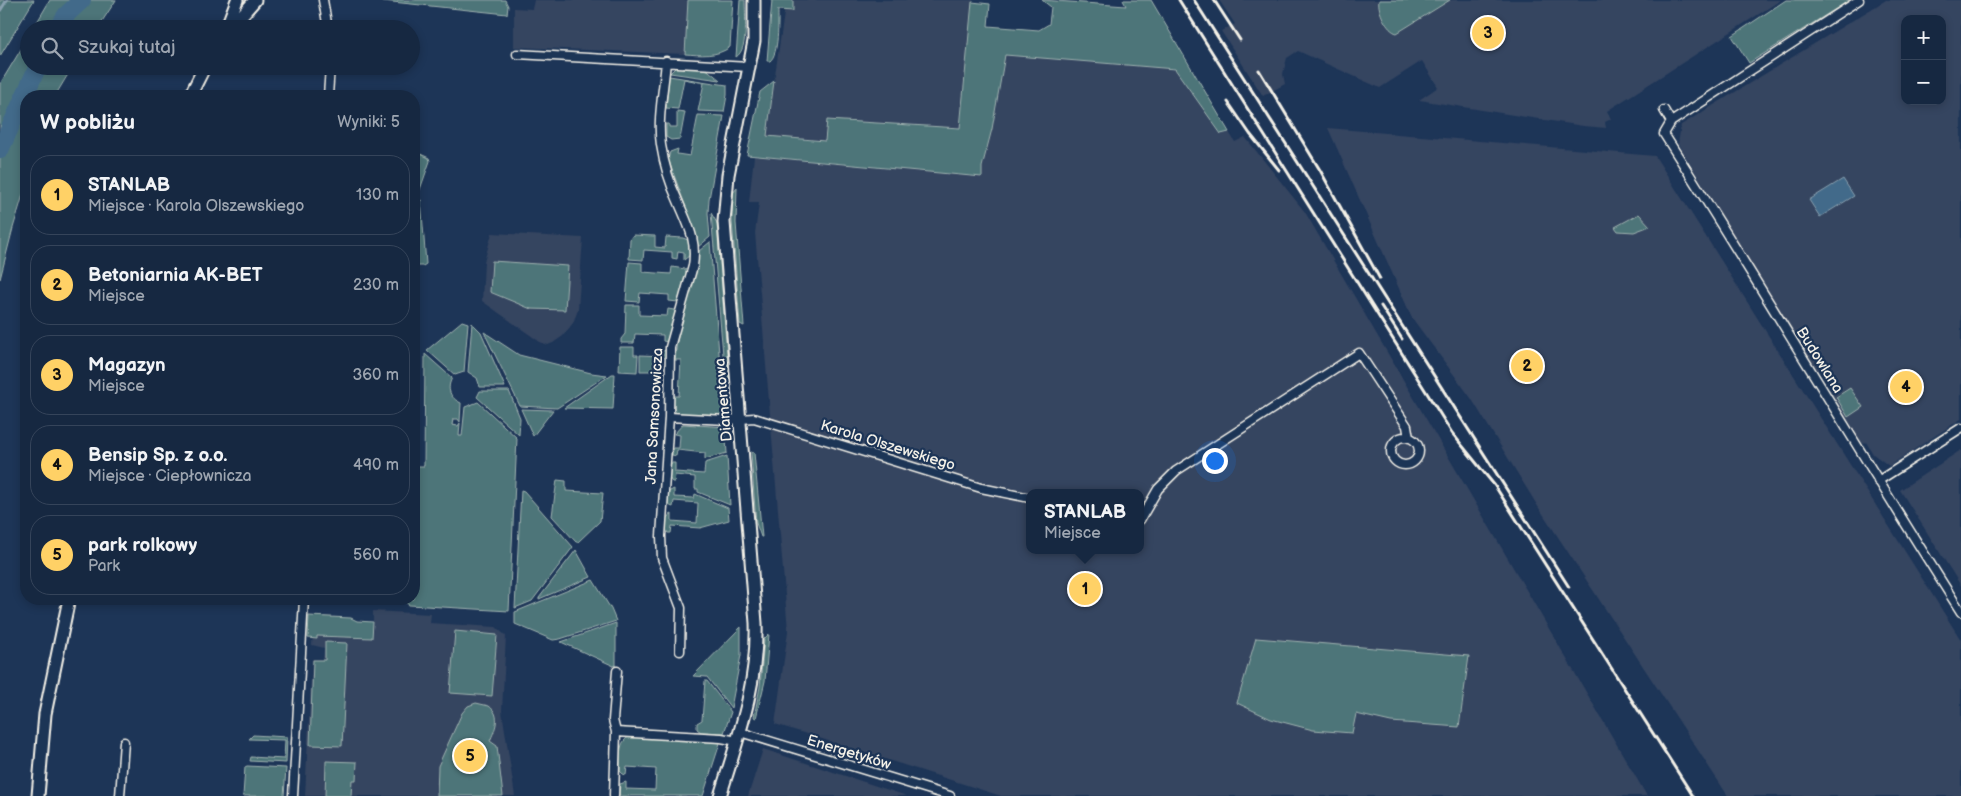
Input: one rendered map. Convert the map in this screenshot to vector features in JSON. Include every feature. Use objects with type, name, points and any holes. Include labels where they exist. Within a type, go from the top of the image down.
[{"type":"street","points":[[229,20],[236,0]]},
{"type":"street","points":[[238,20],[255,0]]},
{"type":"street","points":[[323,0],[326,20]]},
{"type":"street","name":"Diamentowa","points":[[720,796],[752,688],[756,636],[724,206],[755,30],[754,0]]},
{"type":"street","points":[[1664,110],[1671,122],[1860,0]]},
{"type":"street","points":[[517,54],[749,66]]},
{"type":"street","name":"Jana Samsonowicza","points":[[666,61],[660,132],[662,146],[677,199],[693,236],[695,252],[693,266],[670,347],[669,417],[661,536],[662,558],[681,608],[680,651]]},
{"type":"street","points":[[193,90],[200,75]]},
{"type":"street","points":[[328,90],[329,75]]},
{"type":"street","name":"Budowlana","points":[[1671,122],[1664,134],[1961,612]]},
{"type":"street","points":[[1144,513],[1158,489],[1176,472],[1359,353],[1407,426],[1409,438]]},
{"type":"street","name":"Karola Olszewskiego","points":[[669,417],[754,418],[981,488],[1026,497]]},
{"type":"street","points":[[1878,481],[1961,428]]},
{"type":"street","points":[[38,796],[45,714],[68,605]]},
{"type":"street","points":[[293,796],[304,605]]},
{"type":"street","points":[[614,796],[616,732],[613,720],[617,671]]},
{"type":"street","name":"Energetyków","points":[[616,732],[721,738],[739,736],[950,796]]},
{"type":"street","points":[[120,796],[124,742]]},
{"type":"shaded area","points":[[534,0],[688,0],[685,54],[514,47],[514,8],[532,9]]},
{"type":"shaded area","points":[[786,0],[973,0],[960,128],[827,120],[826,141],[766,136]]},
{"type":"shaded area","points":[[1219,0],[1781,0],[1607,111],[1611,119],[1605,122],[1606,128],[1419,100],[1438,87],[1422,61],[1380,88],[1298,51],[1287,58],[1283,74],[1285,84],[1263,96],[1221,31],[1235,24]]},
{"type":"shaded area","points":[[1886,0],[1961,0],[1961,419],[1889,466],[1873,454],[1866,442],[1862,444],[1829,390],[1834,380],[1829,371],[1817,371],[1678,144],[1681,125]]},
{"type":"shaded area","points":[[1005,55],[1175,69],[1221,134],[1229,132],[1235,142],[1245,137],[1305,212],[1647,796],[1001,796],[775,724],[788,631],[755,233],[759,203],[749,202],[754,156],[982,177],[982,167]]},
{"type":"shaded area","points":[[1328,128],[1655,156],[1961,640],[1961,796],[1728,796],[1537,505],[1471,398],[1412,318]]},
{"type":"shaded area","points":[[1843,179],[1854,196],[1820,217],[1809,200]]},
{"type":"shaded area","points":[[492,233],[583,238],[578,310],[573,323],[563,336],[553,343],[548,345],[540,342],[482,301],[484,262]]},
{"type":"shaded area","points":[[1961,450],[1961,586],[1900,490]]},
{"type":"shaded area","points":[[373,611],[431,614],[430,623],[496,627],[506,636],[502,711],[515,796],[305,796],[312,659],[323,659],[324,648],[312,645],[314,616],[351,618],[357,621],[373,622]]},
{"type":"shaded area","points":[[763,749],[907,796],[748,796]]},
{"type":"green space","points":[[0,0],[34,0],[22,20],[20,20],[0,56]]},
{"type":"green space","points":[[50,0],[116,0],[103,20],[38,20]]},
{"type":"green space","points":[[373,0],[505,0],[508,6],[507,14]]},
{"type":"green space","points":[[688,0],[733,0],[730,47],[714,54],[685,54]]},
{"type":"green space","points":[[740,0],[745,0],[745,39],[740,53],[736,57]]},
{"type":"green space","points":[[772,0],[793,0],[793,11],[778,10],[775,52],[770,61],[767,61]]},
{"type":"green space","points":[[1042,0],[1126,6],[1123,0],[1151,0],[1229,132],[1221,134],[1175,69],[1005,55],[992,129],[982,167],[982,177],[747,155],[760,92],[774,81],[767,136],[825,141],[827,120],[960,128],[972,2],[990,4],[988,26],[1039,30],[1049,24],[1051,7]]},
{"type":"green space","points":[[1379,0],[1450,0],[1397,33],[1386,24],[1380,9]]},
{"type":"green space","points":[[1786,0],[1850,0],[1749,63],[1732,36]]},
{"type":"green space","points":[[20,51],[20,75],[68,75],[59,90],[20,90],[20,205],[0,279],[0,84]]},
{"type":"green space","points":[[677,66],[704,67],[720,80],[670,73]]},
{"type":"green space","points":[[669,76],[727,85],[724,112],[698,111],[704,83],[684,79],[678,109],[666,108]]},
{"type":"green space","points":[[677,111],[685,112],[680,139],[671,140],[666,137],[666,124],[669,124],[669,127],[677,127]]},
{"type":"green space","points":[[698,115],[724,116],[709,199],[710,237],[698,247],[697,237],[668,159],[670,152],[678,149],[677,154],[690,156]]},
{"type":"green space","points":[[420,154],[429,158],[430,161],[420,189]]},
{"type":"green space","points":[[737,188],[736,223],[744,326],[740,324],[732,220],[733,193]]},
{"type":"green space","points":[[420,200],[426,264],[420,266]]},
{"type":"green space","points":[[711,213],[717,223],[731,409],[728,414]]},
{"type":"green space","points":[[1639,214],[1650,226],[1634,232],[1618,231],[1615,227]]},
{"type":"green space","points":[[633,235],[655,236],[655,247],[665,248],[666,237],[683,238],[688,240],[690,255],[684,260],[684,252],[678,251],[677,259],[672,258],[672,252],[644,250],[643,260],[629,259],[630,239]]},
{"type":"green space","points":[[710,242],[724,415],[676,413],[673,407],[673,396],[679,396],[681,360],[675,360],[676,346],[699,251]]},
{"type":"green space","points":[[492,261],[568,266],[565,310],[531,309],[490,292]]},
{"type":"green space","points":[[629,262],[642,263],[642,272],[671,274],[672,267],[685,269],[687,272],[678,302],[669,301],[669,295],[640,293],[639,302],[626,301]]},
{"type":"green space","points":[[626,305],[639,305],[639,315],[667,316],[668,309],[674,310],[675,313],[668,342],[663,341],[663,335],[635,334],[634,343],[621,343],[621,339],[625,334]]},
{"type":"green space","points":[[462,321],[468,323],[464,372],[455,375],[427,350]]},
{"type":"green space","points":[[472,323],[481,332],[505,387],[480,387],[477,378],[468,372]]},
{"type":"green space","points":[[484,332],[519,355],[591,373],[607,375],[557,408],[520,406]]},
{"type":"green space","points":[[620,347],[634,347],[634,355],[638,355],[637,372],[619,371]]},
{"type":"green space","points":[[662,350],[667,351],[667,358],[656,358],[655,367],[657,367],[657,371],[640,371],[640,355],[662,356]]},
{"type":"green space","points":[[425,354],[452,378],[449,386],[450,393],[454,399],[461,403],[460,422],[458,419],[453,419],[452,425],[458,426],[460,423],[459,436],[462,436],[465,407],[478,402],[517,438],[509,611],[409,605],[420,605],[420,466],[424,466]]},
{"type":"green space","points":[[612,374],[615,374],[613,409],[564,408]]},
{"type":"green space","points":[[1850,388],[1863,407],[1848,417],[1836,397]]},
{"type":"green space","points":[[480,391],[509,391],[520,418],[519,435],[477,397]]},
{"type":"green space","points":[[521,409],[553,410],[533,436]]},
{"type":"green space","points":[[683,424],[725,427],[727,453],[705,459],[705,453],[677,450],[676,456],[672,455],[673,448],[679,448],[680,435],[674,434]]},
{"type":"green space","points":[[751,452],[754,453],[762,537],[756,523]]},
{"type":"green space","points":[[727,456],[730,505],[698,492],[698,489],[695,489],[695,477],[675,475],[674,482],[669,478],[669,466],[671,463],[675,463],[675,472],[704,474],[705,463]]},
{"type":"green space","points":[[557,480],[566,481],[566,491],[603,493],[600,521],[578,542],[552,516]]},
{"type":"green space","points":[[674,489],[674,497],[694,498],[695,494],[728,508],[729,520],[700,528],[672,526],[671,533],[668,533],[665,523],[668,516],[672,514],[672,521],[697,523],[698,503],[674,501],[673,507],[668,505],[668,492]]},
{"type":"green space","points":[[521,490],[524,491],[573,547],[532,601],[515,608]]},
{"type":"green space","points":[[576,550],[591,577],[539,599],[539,598]]},
{"type":"green space","points":[[593,580],[611,609],[616,621],[553,640],[515,624],[515,612]]},
{"type":"green space","points":[[309,616],[351,618],[357,621],[373,622],[372,638],[317,636],[317,639],[308,638]]},
{"type":"green space","points":[[616,623],[616,665],[614,666],[561,642]]},
{"type":"green space","points":[[741,627],[741,655],[731,708],[707,677],[693,676]]},
{"type":"green space","points":[[455,631],[497,635],[492,696],[450,693]]},
{"type":"green space","points":[[769,634],[765,681],[756,718],[754,717],[760,687],[764,639]]},
{"type":"green space","points":[[1256,638],[1469,656],[1459,727],[1391,722],[1356,714],[1352,733],[1313,730],[1271,719],[1237,703]]},
{"type":"green space","points":[[325,642],[347,643],[342,746],[310,745],[313,660],[325,660]]},
{"type":"green space","points":[[705,681],[707,681],[731,712],[724,733],[701,732],[697,729],[697,723],[702,720]]},
{"type":"green space","points":[[476,703],[489,706],[495,714],[496,723],[490,741],[497,746],[503,796],[437,796],[438,766],[462,713],[468,706]]},
{"type":"green space","points":[[253,735],[287,737],[286,763],[250,761],[251,757],[284,759],[285,740],[249,739]]},
{"type":"green space","points":[[631,736],[719,742],[703,796],[619,796],[620,784],[626,782],[626,789],[655,790],[656,769],[627,767],[626,775],[620,771],[622,746],[627,738]]},
{"type":"green space","points":[[326,761],[357,762],[356,780],[352,780],[351,796],[325,796]]},
{"type":"green space","points":[[245,767],[286,768],[284,796],[243,796]]},
{"type":"waterway","points":[[0,11],[7,0]]},
{"type":"waterway","points":[[63,20],[82,0]]},
{"type":"waterway","points":[[27,90],[34,75]]},
{"type":"waterway","points":[[0,150],[20,106]]},
{"type":"railway","points":[[1179,0],[1452,433],[1495,486],[1693,796]]},
{"type":"railway","points":[[1194,0],[1569,587]]},
{"type":"railway","points":[[1214,0],[1240,40]]},
{"type":"railway","points":[[1259,70],[1320,170],[1380,279]]},
{"type":"railway","points":[[1228,102],[1250,134],[1279,170]]},
{"type":"railway","points":[[1381,306],[1402,339]]},
{"type":"place","name":"Magazyn","points":[[1488,33]]},
{"type":"place","name":"Betoniarnia AK-BET","points":[[1527,366]]},
{"type":"place","name":"Bensip Sp. z o.o.","points":[[1906,387]]},
{"type":"place","name":"STANLAB","points":[[1085,589]]},
{"type":"place","name":"park rolkowy","points":[[470,756]]}]
